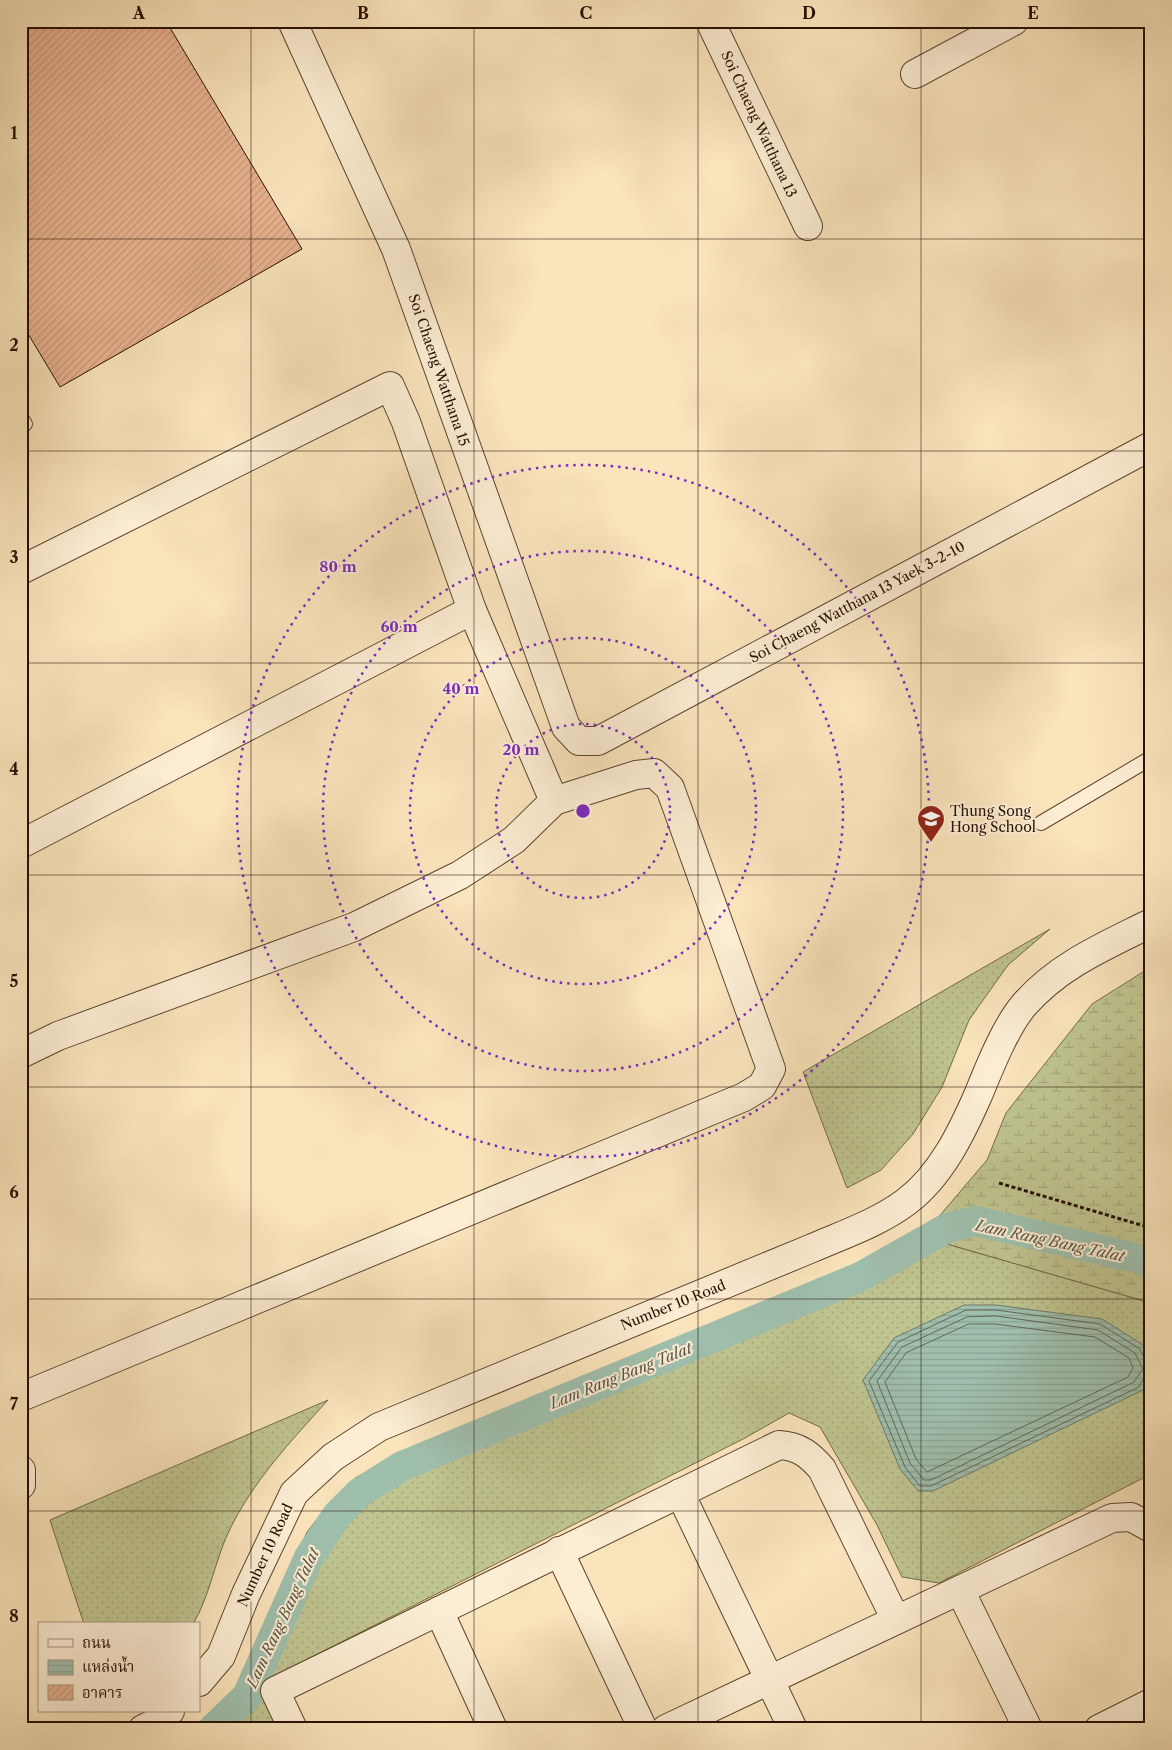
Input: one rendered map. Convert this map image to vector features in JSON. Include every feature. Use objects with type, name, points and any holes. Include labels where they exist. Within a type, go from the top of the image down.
[{"type":"street","name":"Soi Chaeng Watthana 13","points":[[710,21],[808,226]]},
{"type":"street","points":[[915,74],[1014,21]]},
{"type":"street","name":"Soi Chaeng Watthana 15","points":[[296,23],[396,249],[566,727]]},
{"type":"street","points":[[21,570],[390,386],[406,422],[472,610],[554,801]]},
{"type":"street","name":"Soi Chaeng Watthana 13 Yaek 3-2-10","points":[[566,727],[579,741],[598,741],[1151,446]]},
{"type":"street","points":[[21,844],[472,610]]},
{"type":"street","points":[[21,1054],[58,1036],[354,927],[460,875],[514,840],[554,801],[636,775],[654,773],[670,788],[771,1069],[762,1086],[744,1097],[21,1397]]},
{"type":"street","name":"Number 10 Road","points":[[200,1681],[221,1656],[246,1594],[294,1493],[333,1457],[379,1427],[819,1245],[872,1222],[906,1202],[929,1180],[953,1147],[997,1051],[1023,1006],[1064,968],[1151,922]]},
{"type":"street","points":[[293,1729],[274,1691],[772,1447],[787,1446],[808,1454],[822,1469],[896,1620]]},
{"type":"street","points":[[21,1470],[21,1485]]},
{"type":"street","points":[[680,1493],[793,1729]]},
{"type":"street","points":[[666,1729],[1112,1518],[1130,1517],[1151,1528]]},
{"type":"street","points":[[559,1552],[642,1729]]},
{"type":"street","points":[[960,1590],[1028,1729]]},
{"type":"street","points":[[439,1611],[493,1729]]},
{"type":"street","points":[[1099,1729],[1151,1703]]},
{"type":"street","points":[[143,1729],[159,1721],[169,1712]]},
{"type":"lane","points":[[1041,823],[1151,758]]},
{"type":"path","points":[[999,1183],[1151,1228]]},
{"type":"green space","points":[[1050,929],[1008,965],[969,1020],[942,1087],[913,1134],[881,1170],[847,1188],[803,1072]]},
{"type":"green space","points":[[1151,967],[1151,1303],[916,1235],[936,1220],[987,1160],[1006,1113],[1092,1004]]},
{"type":"green space","points":[[916,1235],[1151,1303],[1151,1474],[939,1583],[902,1577],[877,1525],[820,1427],[789,1413],[745,1438],[284,1671],[266,1686],[279,1729],[205,1729],[220,1717],[252,1676],[289,1572],[307,1532],[328,1505],[355,1478],[388,1461],[903,1244]]},
{"type":"green space","points":[[328,1400],[274,1462],[249,1495],[224,1542],[204,1602],[194,1622],[83,1622],[50,1520]]},
{"type":"water","points":[[964,1305],[996,1305],[1102,1319],[1145,1346],[1151,1364],[1151,1374],[1143,1390],[933,1491],[918,1491],[900,1469],[863,1380],[894,1338]]},
{"type":"building","points":[[21,21],[166,21],[302,249],[60,387],[21,322]]},
{"type":"waterway","name":"Lam Rang Bang Talat","points":[[213,1729],[247,1696],[309,1557],[337,1515],[359,1493],[402,1466],[860,1277],[947,1228],[975,1221],[1151,1263]]},
{"type":"place","name":"Thung Song Hong School","points":[[931,843]]}]
